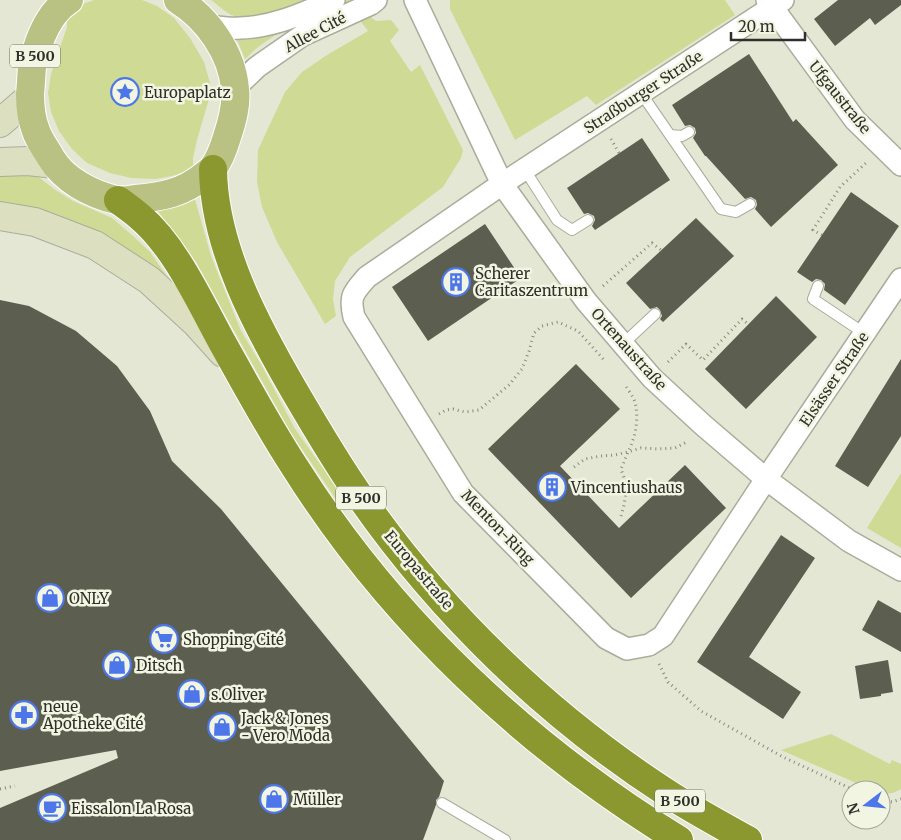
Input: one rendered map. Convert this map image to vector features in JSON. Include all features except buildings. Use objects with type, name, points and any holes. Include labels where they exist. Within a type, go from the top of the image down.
[{"type":"highway","name":"Europastraße","points":[[213,169],[216,211],[228,251],[268,346],[330,451],[361,498],[398,547],[436,593],[474,634],[518,677],[563,716],[616,757],[666,792],[748,840]]},
{"type":"highway","name":"B 500","points":[[118,200],[139,216],[166,244],[296,470],[326,514],[370,572],[407,615],[456,666],[539,741],[596,786],[679,840]]},
{"type":"main road","name":"B 500","points":[[57,6],[40,41],[32,68],[30,103],[36,132],[55,164],[67,177],[96,193],[118,200],[151,198],[172,194],[195,183],[213,169],[222,151],[232,122],[235,88],[231,67],[221,44],[208,26],[178,0]]},
{"type":"street","name":"Allee Cité","points":[[208,26],[239,28],[264,25],[292,18],[334,0]]},
{"type":"street","name":"Allee Cité","points":[[235,88],[257,67],[303,35],[376,0]]},
{"type":"street","name":"Ortenaustraße","points":[[415,0],[502,184],[586,302],[652,378],[703,425],[766,478],[849,541],[901,570]]},
{"type":"street","name":"Straßburger Straße","points":[[502,184],[774,3]]},
{"type":"street","name":"Ufgaustraße","points":[[774,3],[855,120],[901,166]]},
{"type":"street","points":[[0,123],[30,97]]},
{"type":"street","points":[[0,162],[28,161],[55,164]]},
{"type":"street","name":"Menton-Ring","points":[[502,184],[367,278],[357,289],[351,302],[354,317],[463,493],[606,638],[628,649],[649,645]]},
{"type":"street","points":[[0,216],[35,222],[95,245],[149,280],[196,323],[236,368]]},
{"type":"street","name":"Elsässer Straße","points":[[766,478],[901,279]]},
{"type":"street","points":[[649,645],[662,636],[766,478]]},
{"type":"lane","points":[[641,93],[721,209],[736,212],[750,204]]},
{"type":"lane","points":[[670,135],[682,136],[689,132]]},
{"type":"lane","points":[[525,170],[557,220],[572,230],[588,220]]},
{"type":"lane","points":[[818,286],[814,299],[864,333]]},
{"type":"lane","points":[[623,344],[655,314]]},
{"type":"lane","points":[[442,803],[505,840]]},
{"type":"path","points":[[822,235],[813,230],[840,187],[883,147]]},
{"type":"path","points":[[586,302],[652,243],[661,250]]},
{"type":"path","points":[[652,378],[686,344],[703,360],[742,319],[748,324]]},
{"type":"path","points":[[422,426],[446,410],[453,409],[465,412],[479,410],[509,385],[522,369],[534,333],[542,326],[558,322],[578,331],[607,364]]},
{"type":"path","points":[[621,516],[627,486],[621,469],[635,439],[637,422],[634,400],[624,382]]},
{"type":"path","points":[[574,467],[585,460],[642,448],[658,450],[676,448],[687,441],[703,425]]},
{"type":"path","points":[[649,645],[668,682],[701,711],[783,757],[841,784]]},
{"type":"path","points":[[0,789],[15,786]]},
{"type":"green space","points":[[94,0],[142,0],[157,6],[174,18],[190,38],[204,62],[210,83],[209,99],[193,158],[193,169],[155,179],[131,178],[110,173],[87,163],[72,149],[59,131],[51,112],[48,93],[51,74],[67,27],[67,12]]},
{"type":"green space","points":[[211,0],[308,0],[271,12],[242,17],[231,15]]},
{"type":"green space","points":[[344,0],[362,0],[277,34],[245,59],[236,37],[320,11]]},
{"type":"green space","points":[[450,0],[725,0],[735,15],[596,105],[587,96],[515,140],[450,9]]},
{"type":"green space","points":[[369,16],[376,21],[391,20],[399,30],[390,41],[411,72],[420,65],[463,150],[461,158],[443,187],[350,257],[335,281],[333,299],[336,316],[325,324],[277,242],[262,207],[257,182],[258,150],[285,92],[302,72],[368,31],[359,19]]},
{"type":"green space","points":[[0,168],[31,171],[73,201],[112,218],[150,252],[177,291],[0,204]]},
{"type":"green space","points":[[194,196],[211,256],[241,331],[262,366],[295,429],[350,506],[344,511],[291,433],[196,262],[155,207]]},
{"type":"green space","points":[[901,473],[901,548],[867,528]]},
{"type":"green space","points":[[831,734],[890,764],[892,760],[901,764],[901,789],[891,793],[891,780],[849,780],[781,750]]},
{"type":"place","name":"Europaplatz","points":[[125,92]]},
{"type":"place","name":"Scherer Caritaszentrum","points":[[456,282]]},
{"type":"place","name":"Vincentiushaus","points":[[552,487]]},
{"type":"place","name":"ONLY","points":[[50,598]]},
{"type":"place","name":"Shopping Cité","points":[[164,639]]},
{"type":"place","name":"Ditsch","points":[[117,665]]},
{"type":"place","name":"s.Oliver","points":[[192,694]]},
{"type":"place","name":"neue Apotheke Cité","points":[[24,715]]},
{"type":"place","name":"Jack & Jones - Vero Moda","points":[[222,727]]},
{"type":"place","name":"Müller","points":[[274,799]]},
{"type":"place","name":"Eissalon La Rosa","points":[[52,808]]}]
